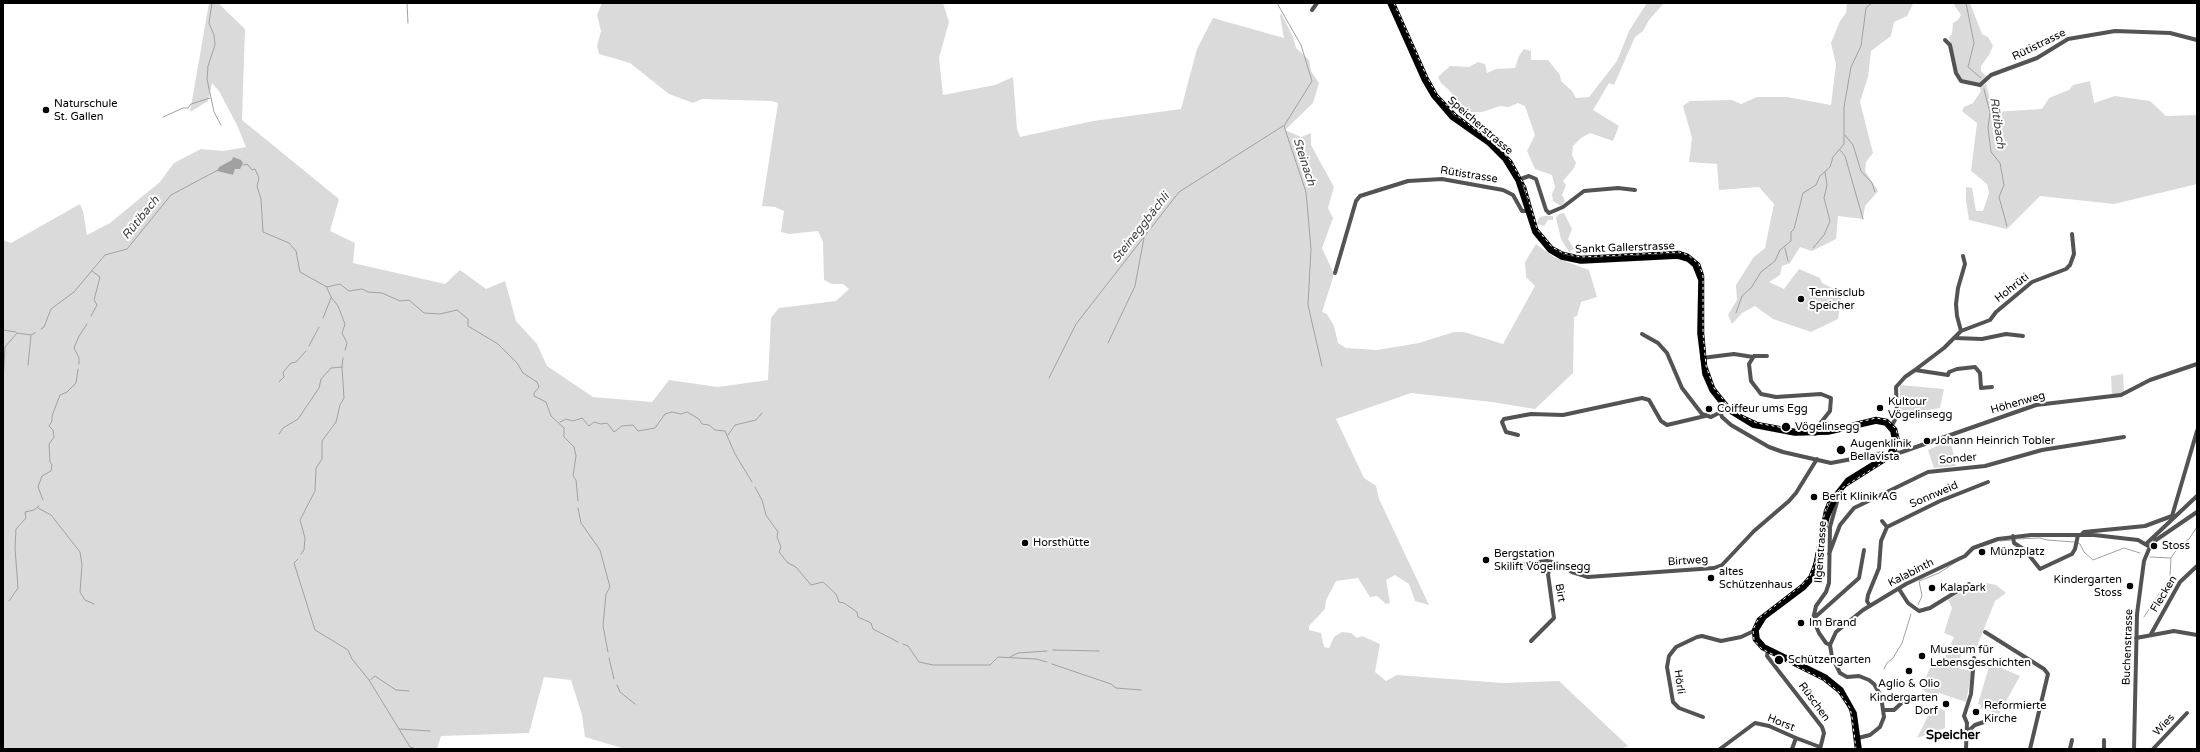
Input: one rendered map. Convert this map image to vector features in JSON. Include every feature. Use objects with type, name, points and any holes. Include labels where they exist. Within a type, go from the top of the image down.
[{"type":"main road","name":"Speicherstrasse","points":[[1390,3],[1424,79],[1434,96],[1452,116],[1500,153],[1518,180],[1537,237],[1550,250],[1562,257]]},
{"type":"main road","name":"Sankt Gallerstrasse","points":[[1562,257],[1581,261],[1678,256],[1692,262],[1698,269],[1700,278],[1700,333],[1702,358],[1710,386],[1727,410],[1739,418],[1758,426],[1795,433],[1815,434],[1872,421],[1883,422],[1891,427]]},
{"type":"main road","points":[[1859,749],[1854,713],[1842,690],[1825,678],[1768,650],[1759,642],[1756,630],[1764,617],[1804,587],[1813,577],[1825,524],[1834,500],[1848,480],[1886,457],[1892,451],[1895,438],[1891,427]]},
{"type":"street","points":[[1312,10],[1317,3]]},
{"type":"street","name":"Rütistrasse","points":[[1946,40],[1950,45],[1958,77],[1966,83],[1980,85],[1992,75],[2037,58],[2068,39],[2115,31],[2170,33],[2197,40]]},
{"type":"street","points":[[1518,180],[1529,176],[1535,178],[1539,183],[1546,210],[1549,213],[1563,207],[1584,191],[1618,188],[1635,190]]},
{"type":"street","name":"Rütistrasse","points":[[1335,273],[1356,201],[1360,196],[1408,181],[1442,179],[1503,190],[1513,195],[1522,211],[1528,211]]},
{"type":"street","name":"Hohrüti","points":[[1891,427],[1897,416],[1896,387],[1905,377],[1961,331],[1978,323],[1988,322],[1996,312],[2032,282],[2066,269],[2070,266],[2074,254],[2072,234]]},
{"type":"street","points":[[1961,331],[1956,304],[1958,288],[1965,264],[1963,256]]},
{"type":"street","points":[[1642,334],[1658,343],[1667,352],[1682,388],[1699,411],[1705,416]]},
{"type":"street","points":[[1954,338],[1982,339],[2006,334],[2023,336]]},
{"type":"street","points":[[1702,358],[1734,354],[1753,357],[1767,356]]},
{"type":"street","points":[[1753,357],[1749,364],[1750,375],[1758,391],[1764,396],[1821,394],[1831,398],[1830,411],[1815,430],[1815,434]]},
{"type":"street","name":"Höhenweg","points":[[1892,451],[1899,453],[2036,405],[2121,395],[2150,380],[2197,364]]},
{"type":"street","points":[[1915,370],[1948,375],[1949,372],[1957,369],[1975,367],[1980,373],[1982,388],[1992,388]]},
{"type":"street","points":[[1518,435],[1506,432],[1502,422],[1504,419],[1531,414],[1559,415],[1576,410],[1645,398],[1651,403],[1665,424],[1671,425],[1705,416],[1711,417],[1721,414],[1727,410]]},
{"type":"street","points":[[1721,414],[1722,418],[1731,425],[1769,447],[1831,463],[1882,453],[1886,457]]},
{"type":"street","points":[[2173,517],[2197,431]]},
{"type":"street","name":"Sonder","points":[[1829,554],[1840,525],[1854,508],[1923,474],[1934,470],[1985,466],[2042,450],[2124,437]]},
{"type":"street","name":"Birtweg","points":[[1516,565],[1537,561],[1552,562],[1578,575],[1588,577],[1714,568],[1722,565],[1754,532],[1796,493],[1817,459]]},
{"type":"street","name":"Sonnweid","points":[[1887,527],[1940,501],[1988,482]]},
{"type":"street","points":[[2148,545],[2173,517],[2197,496]]},
{"type":"street","name":"Ilgenstrasse","points":[[1813,619],[1816,606],[1826,592],[1829,583],[1830,522],[1837,502],[1834,500]]},
{"type":"street","points":[[2148,545],[2197,512]]},
{"type":"street","points":[[2013,538],[2014,544],[2025,550],[2040,569],[2069,556],[2074,552],[2080,535],[2084,532],[2146,526],[2173,517]]},
{"type":"street","points":[[1870,606],[1867,601],[1868,595],[1880,568],[1881,542],[1887,527],[1882,521]]},
{"type":"street","name":"Kalabinth","points":[[1830,645],[1836,632],[1870,606],[1899,589],[1965,556],[1983,544],[2013,538],[2080,535],[2138,540],[2148,545]]},
{"type":"street","name":"Buchenstrasse","points":[[2134,749],[2136,638],[2142,573],[2148,545]]},
{"type":"street","points":[[1858,738],[1870,735],[1878,730],[1883,720],[1884,710],[1877,689],[1869,680],[1859,676],[1847,677],[1840,673],[1832,657],[1830,645],[1826,643],[1819,634],[1813,619],[1859,578],[1864,550]]},
{"type":"street","name":"Birt","points":[[1531,641],[1554,618],[1548,574],[1552,562]]},
{"type":"street","name":"Flecken","points":[[2151,634],[2177,587],[2197,566]]},
{"type":"street","points":[[1899,589],[1908,603],[1919,611],[1930,608],[1969,584]]},
{"type":"street","name":"Hörli","points":[[1703,717],[1679,708],[1673,702],[1667,667],[1669,656],[1676,647],[1696,637],[1702,636],[1721,641],[1742,637],[1756,630]]},
{"type":"street","points":[[2136,638],[2151,634],[2174,631],[2197,635]]},
{"type":"street","points":[[1985,632],[2044,669],[2048,674],[2030,749]]},
{"type":"street","name":"Rüschen","points":[[1768,650],[1767,656],[1818,721],[1824,733],[1820,748],[1796,738]]},
{"type":"street","points":[[1966,749],[1967,732],[1966,720],[1964,716],[1971,694],[1974,658]]},
{"type":"street","points":[[1884,710],[1894,710],[1907,698]]},
{"type":"street","name":"Wies","points":[[2153,749],[2187,713]]},
{"type":"street","points":[[1967,732],[1975,725],[1984,722]]},
{"type":"street","name":"Horst","points":[[1720,749],[1755,723],[1769,726],[1796,738]]},
{"type":"street","points":[[1792,749],[1796,738]]},
{"type":"street","points":[[2070,749],[2072,740]]},
{"type":"street","points":[[2104,740],[2104,749]]},
{"type":"shaded area","points":[[209,3],[218,3],[245,29],[242,120],[339,199],[330,231],[355,243],[353,263],[445,284],[460,270],[486,289],[505,281],[516,321],[537,344],[547,366],[593,397],[652,402],[669,380],[718,387],[768,380],[771,318],[779,308],[836,301],[849,289],[843,284],[832,284],[824,280],[823,242],[818,231],[789,234],[781,232],[784,211],[775,207],[762,206],[778,103],[772,101],[702,99],[693,103],[669,94],[630,63],[599,54],[597,46],[601,31],[597,15],[602,3],[943,3],[949,22],[939,58],[943,95],[995,85],[1013,77],[1017,129],[1020,137],[1093,121],[1181,109],[1197,49],[1213,18],[1284,38],[1280,16],[1281,13],[1293,37],[1296,48],[1309,60],[1311,71],[1319,83],[1313,103],[1285,130],[1301,137],[1311,133],[1311,145],[1334,187],[1328,208],[1333,218],[1322,248],[1334,274],[1322,312],[1327,314],[1334,326],[1338,343],[1346,348],[1377,350],[1419,343],[1454,332],[1464,332],[1503,344],[1535,286],[1526,277],[1525,262],[1536,244],[1554,257],[1589,270],[1597,297],[1581,302],[1577,316],[1574,317],[1573,373],[1535,409],[1492,402],[1411,393],[1336,419],[1364,478],[1376,486],[1379,499],[1429,605],[1415,601],[1409,584],[1395,575],[1386,580],[1390,603],[1386,604],[1377,596],[1370,597],[1358,578],[1336,581],[1326,600],[1325,609],[1309,626],[1309,630],[1321,633],[1324,647],[1329,648],[1334,637],[1342,632],[1351,633],[1357,638],[1362,636],[1380,644],[1375,672],[1386,681],[1397,675],[1503,683],[1559,681],[1628,746],[1621,749],[625,749],[585,737],[582,715],[571,680],[544,677],[529,733],[441,736],[437,749],[3,749],[3,240],[11,243],[80,204],[83,211],[87,235],[110,223],[160,182],[174,163],[201,149],[223,151],[246,147],[237,125],[219,91],[212,83],[208,101],[190,112]],"holes":[[[233,160],[241,160],[243,164],[235,169],[233,175],[217,171],[219,167]]]},
{"type":"shaded area","points":[[1647,3],[1664,3],[1649,20],[1643,31],[1635,37],[1614,85],[1609,83],[1593,110],[1619,126],[1613,141],[1590,133],[1581,138],[1573,146],[1572,155],[1576,163],[1574,168],[1563,181],[1566,185],[1562,195],[1565,201],[1561,206],[1553,201],[1552,194],[1555,187],[1552,175],[1535,169],[1527,151],[1535,135],[1525,106],[1518,103],[1509,107],[1500,106],[1482,112],[1467,112],[1448,89],[1441,83],[1438,77],[1450,66],[1469,67],[1478,62],[1485,64],[1487,73],[1496,69],[1515,68],[1519,56],[1524,49],[1531,51],[1531,60],[1548,60],[1560,75],[1561,81],[1572,91],[1576,98],[1589,97],[1617,61],[1629,31]]},
{"type":"shaded area","points":[[1847,3],[1913,4],[1907,16],[1894,22],[1891,36],[1871,51],[1868,77],[1860,102],[1873,153],[1866,162],[1865,171],[1878,191],[1865,206],[1863,219],[1838,216],[1836,239],[1812,251],[1800,247],[1790,263],[1782,266],[1780,275],[1769,282],[1784,289],[1799,269],[1820,278],[1822,283],[1842,293],[1838,319],[1811,332],[1773,319],[1755,306],[1742,313],[1732,324],[1728,315],[1737,300],[1736,285],[1753,258],[1765,248],[1774,204],[1759,187],[1719,190],[1717,164],[1689,162],[1692,138],[1683,106],[1690,101],[1732,100],[1741,104],[1757,97],[1787,97],[1831,105],[1836,64],[1831,43],[1840,21],[1846,13]]},
{"type":"shaded area","points":[[1953,3],[1970,3],[1982,34],[1988,37],[1993,46],[1989,55],[1981,66],[1981,71],[1987,77],[1979,83],[1964,81],[1959,77],[1949,37],[1952,34],[1953,23],[1958,20],[1961,15]]},
{"type":"shaded area","points":[[2090,81],[2094,103],[2115,96],[2150,101],[2166,116],[2197,115],[2197,184],[2114,204],[2040,196],[2007,229],[1969,220],[1966,187],[1972,188],[1976,211],[1983,211],[1989,193],[1987,184],[1971,171],[1977,123],[1962,111],[1964,107],[1973,103],[1981,91],[1979,86],[1986,84],[1993,112],[2042,109],[2049,98],[2069,90],[2073,85]]},
{"type":"shaded area","points":[[233,157],[241,160],[243,163],[240,169],[235,169],[233,175],[217,171],[219,167],[232,160]]},
{"type":"shaded area","points":[[1564,213],[1572,229],[1568,239],[1574,249],[1569,252],[1561,239],[1556,218],[1559,214]]},
{"type":"shaded area","points":[[1544,216],[1553,216],[1553,220],[1548,220],[1544,226],[1536,224],[1539,218]]},
{"type":"shaded area","points":[[2123,374],[2124,393],[2112,396],[2111,376]]},
{"type":"shaded area","points":[[1900,385],[1944,389],[1940,408],[1900,415]]},
{"type":"shaded area","points":[[1948,441],[1951,443],[1956,466],[1934,468],[1928,450]]},
{"type":"shaded area","points":[[1986,583],[1996,585],[2006,593],[1995,601],[1974,654],[1961,652],[1960,669],[1972,670],[1966,702],[1939,693],[1937,703],[1922,688],[1932,662],[1942,664],[1954,637],[1944,633],[1952,608],[1948,600],[1974,584]]},
{"type":"shaded area","points":[[1990,663],[2020,676],[1999,714],[1980,708],[1981,705],[1978,704]]},
{"type":"shaded area","points":[[1934,704],[1945,711],[1945,728],[1917,738]]},
{"type":"waterway","name":"Rütibach","points":[[212,3],[209,23],[214,35],[215,45],[208,66],[207,79],[214,112],[221,125]]},
{"type":"waterway","points":[[407,3],[408,23]]},
{"type":"waterway","name":"Steinach","points":[[1277,3],[1301,45],[1312,81],[1284,126],[1306,192],[1311,249],[1308,305],[1322,366]]},
{"type":"waterway","points":[[1736,313],[1742,296],[1751,288],[1761,272],[1775,261],[1780,250],[1791,241],[1791,232],[1794,229],[1803,193],[1816,185],[1820,176],[1830,167],[1833,157],[1844,144],[1844,107],[1851,67],[1861,46],[1866,8],[1872,3]]},
{"type":"waterway","name":"Rütibach","points":[[1966,3],[1974,43],[1968,67],[1981,78]]},
{"type":"waterway","name":"Rütibach","points":[[1984,89],[1990,113],[1988,128],[1991,152],[2000,163],[2004,185],[1999,197],[2007,226]]},
{"type":"waterway","points":[[163,117],[183,108],[188,108],[191,104],[210,98]]},
{"type":"waterway","name":"Steineggbächli","points":[[1049,378],[1076,324],[1179,192],[1283,126]]},
{"type":"waterway","points":[[1845,135],[1853,145],[1861,171],[1872,183],[1875,192]]},
{"type":"waterway","points":[[1840,150],[1845,156],[1863,219]]},
{"type":"waterway","points":[[243,165],[247,164],[252,170],[255,169],[259,178],[257,186],[261,199],[263,232],[289,243],[296,251],[300,272],[327,287]]},
{"type":"waterway","name":"Rütibach","points":[[41,329],[44,327],[51,309],[74,292],[105,255],[127,249],[171,195],[218,170]]},
{"type":"waterway","points":[[1813,248],[1824,235],[1830,221],[1824,198],[1827,185],[1825,172]]},
{"type":"waterway","points":[[1108,343],[1135,286],[1144,238]]},
{"type":"waterway","points":[[1785,248],[1788,261]]},
{"type":"waterway","points":[[91,316],[97,305],[94,300],[100,277],[92,271]]},
{"type":"waterway","points":[[327,287],[340,284],[349,291],[362,289],[368,292],[382,293],[400,301],[409,300],[424,313],[440,314],[457,310],[468,319],[468,326],[498,344],[517,363],[523,373],[537,382],[539,387],[534,393],[534,396],[546,402],[551,416],[564,428],[564,437],[574,447],[576,456],[573,476],[576,480],[578,501]]},
{"type":"waterway","points":[[327,288],[331,297],[338,306],[345,324],[342,333],[347,343],[345,350]]},
{"type":"waterway","points":[[323,318],[331,298]]},
{"type":"waterway","points":[[79,364],[79,358],[74,348],[79,336],[87,324]]},
{"type":"waterway","points":[[309,346],[319,327]]},
{"type":"waterway","points":[[3,330],[16,332]]},
{"type":"waterway","name":"Rütibach","points":[[3,383],[5,347],[17,333],[31,335],[35,333]]},
{"type":"waterway","points":[[28,365],[31,336]]},
{"type":"waterway","points":[[279,382],[284,377],[283,372],[291,363],[296,362],[306,351]]},
{"type":"waterway","points":[[301,554],[304,550],[305,538],[300,520],[315,491],[316,468],[322,459],[322,441],[336,422],[340,405],[344,398],[342,367],[343,358]]},
{"type":"waterway","points":[[279,434],[283,428],[298,419],[319,388],[321,379],[331,368],[342,367]]},
{"type":"waterway","points":[[43,500],[38,487],[42,476],[51,471],[52,465],[50,462],[49,444],[54,437],[53,430],[49,426],[60,395],[67,392],[76,383],[78,369]]},
{"type":"waterway","points":[[560,422],[566,419],[573,421],[582,418],[589,426],[594,422],[601,424],[607,423],[614,432],[622,426],[633,425],[638,431],[655,428],[665,414],[672,412],[681,414],[687,412],[699,419],[702,424],[709,425],[715,430],[725,431],[735,454],[752,482]]},
{"type":"waterway","points":[[728,435],[735,425],[756,420],[762,413]]},
{"type":"waterway","points":[[755,487],[762,500],[766,515],[778,532],[777,537],[781,547],[779,552],[788,563],[796,567],[811,585],[823,582],[836,594],[839,602],[844,603],[857,612],[858,617],[871,623],[873,629],[898,642]]},
{"type":"waterway","points":[[9,601],[18,588],[15,548],[16,529],[26,518],[25,512],[34,510],[39,506]]},
{"type":"waterway","points":[[38,508],[51,515],[80,552],[82,565],[80,592],[85,600],[94,604]]},
{"type":"waterway","points":[[578,508],[581,523],[600,550],[610,587],[606,594],[603,626],[608,652]]},
{"type":"waterway","points":[[2150,557],[2171,558],[2179,546],[2189,539],[2197,527]]},
{"type":"waterway","points":[[2016,539],[2040,538],[2074,542]]},
{"type":"waterway","points":[[2000,541],[2013,540]]},
{"type":"waterway","points":[[2077,543],[2080,544],[2084,552],[2093,560],[2124,548],[2140,553]]},
{"type":"waterway","points":[[2144,617],[2170,577],[2171,558]]},
{"type":"waterway","points":[[298,559],[294,563],[315,630],[348,650],[352,659],[369,680],[410,747],[416,749]]},
{"type":"waterway","points":[[1918,605],[1922,596],[1919,581],[1939,573],[1956,562]]},
{"type":"waterway","points":[[1884,669],[1902,643],[1911,614]]},
{"type":"waterway","points":[[903,644],[908,646],[919,662],[933,665],[990,665],[998,657],[1036,659],[1047,662]]},
{"type":"waterway","points":[[1053,650],[1099,651]]},
{"type":"waterway","points":[[1010,657],[1018,653],[1047,651]]},
{"type":"waterway","points":[[609,658],[614,679]]},
{"type":"waterway","points":[[1052,664],[1111,684],[1116,688],[1141,690]]},
{"type":"waterway","points":[[370,680],[375,676],[396,690],[409,691]]},
{"type":"waterway","points":[[617,685],[620,692],[635,704]]},
{"type":"waterway","points":[[399,729],[430,731]]},
{"type":"railway","points":[[1394,3],[1427,77],[1437,95],[1456,115],[1497,146],[1511,161],[1525,187],[1537,229],[1552,247],[1563,253],[1581,257],[1679,252],[1688,255],[1699,264],[1703,276],[1703,333],[1706,366],[1714,388],[1730,408],[1757,423],[1795,430],[1823,431],[1876,418],[1887,420],[1896,429],[1899,441],[1893,456],[1839,490],[1829,501],[1825,511],[1815,563],[1810,576],[1802,585],[1758,619],[1753,630],[1754,640],[1762,649],[1824,680],[1839,692],[1850,708],[1856,749]]},
{"type":"place","name":"Naturschule St. Gallen","points":[[46,110]]},
{"type":"place","name":"Tennisclub Speicher","points":[[1801,299]]},
{"type":"place","name":"Kultour Vögelinsegg","points":[[1880,408]]},
{"type":"place","name":"Coiffeur ums Egg","points":[[1709,409]]},
{"type":"place","name":"Vögelinsegg","points":[[1786,427]]},
{"type":"place","name":"Johann Heinrich Tobler","points":[[1927,441]]},
{"type":"place","name":"Augenklinik Bellavista","points":[[1841,450]]},
{"type":"place","name":"Berit Klinik AG","points":[[1814,497]]},
{"type":"place","name":"Horsthütte","points":[[1025,543]]},
{"type":"place","name":"Stoss","points":[[2154,546]]},
{"type":"place","name":"Münzplatz","points":[[1982,552]]},
{"type":"place","name":"Bergstation Skilift Vögelinsegg","points":[[1486,560]]},
{"type":"place","name":"altes Schützenhaus","points":[[1711,578]]},
{"type":"place","name":"Kindergarten Stoss","points":[[2130,586]]},
{"type":"place","name":"Kalapark","points":[[1932,588]]},
{"type":"place","name":"Im Brand","points":[[1801,623]]},
{"type":"place","name":"Museum für Lebensgeschichten","points":[[1922,656]]},
{"type":"place","name":"Schützengarten","points":[[1779,660]]},
{"type":"place","name":"Aglio & Olio","points":[[1909,671]]},
{"type":"place","name":"Kindergarten Dorf","points":[[1946,704]]},
{"type":"place","name":"Reformierte Kirche","points":[[1976,712]]},
{"type":"district","name":"Speicher","points":[[1953,736]]}]
